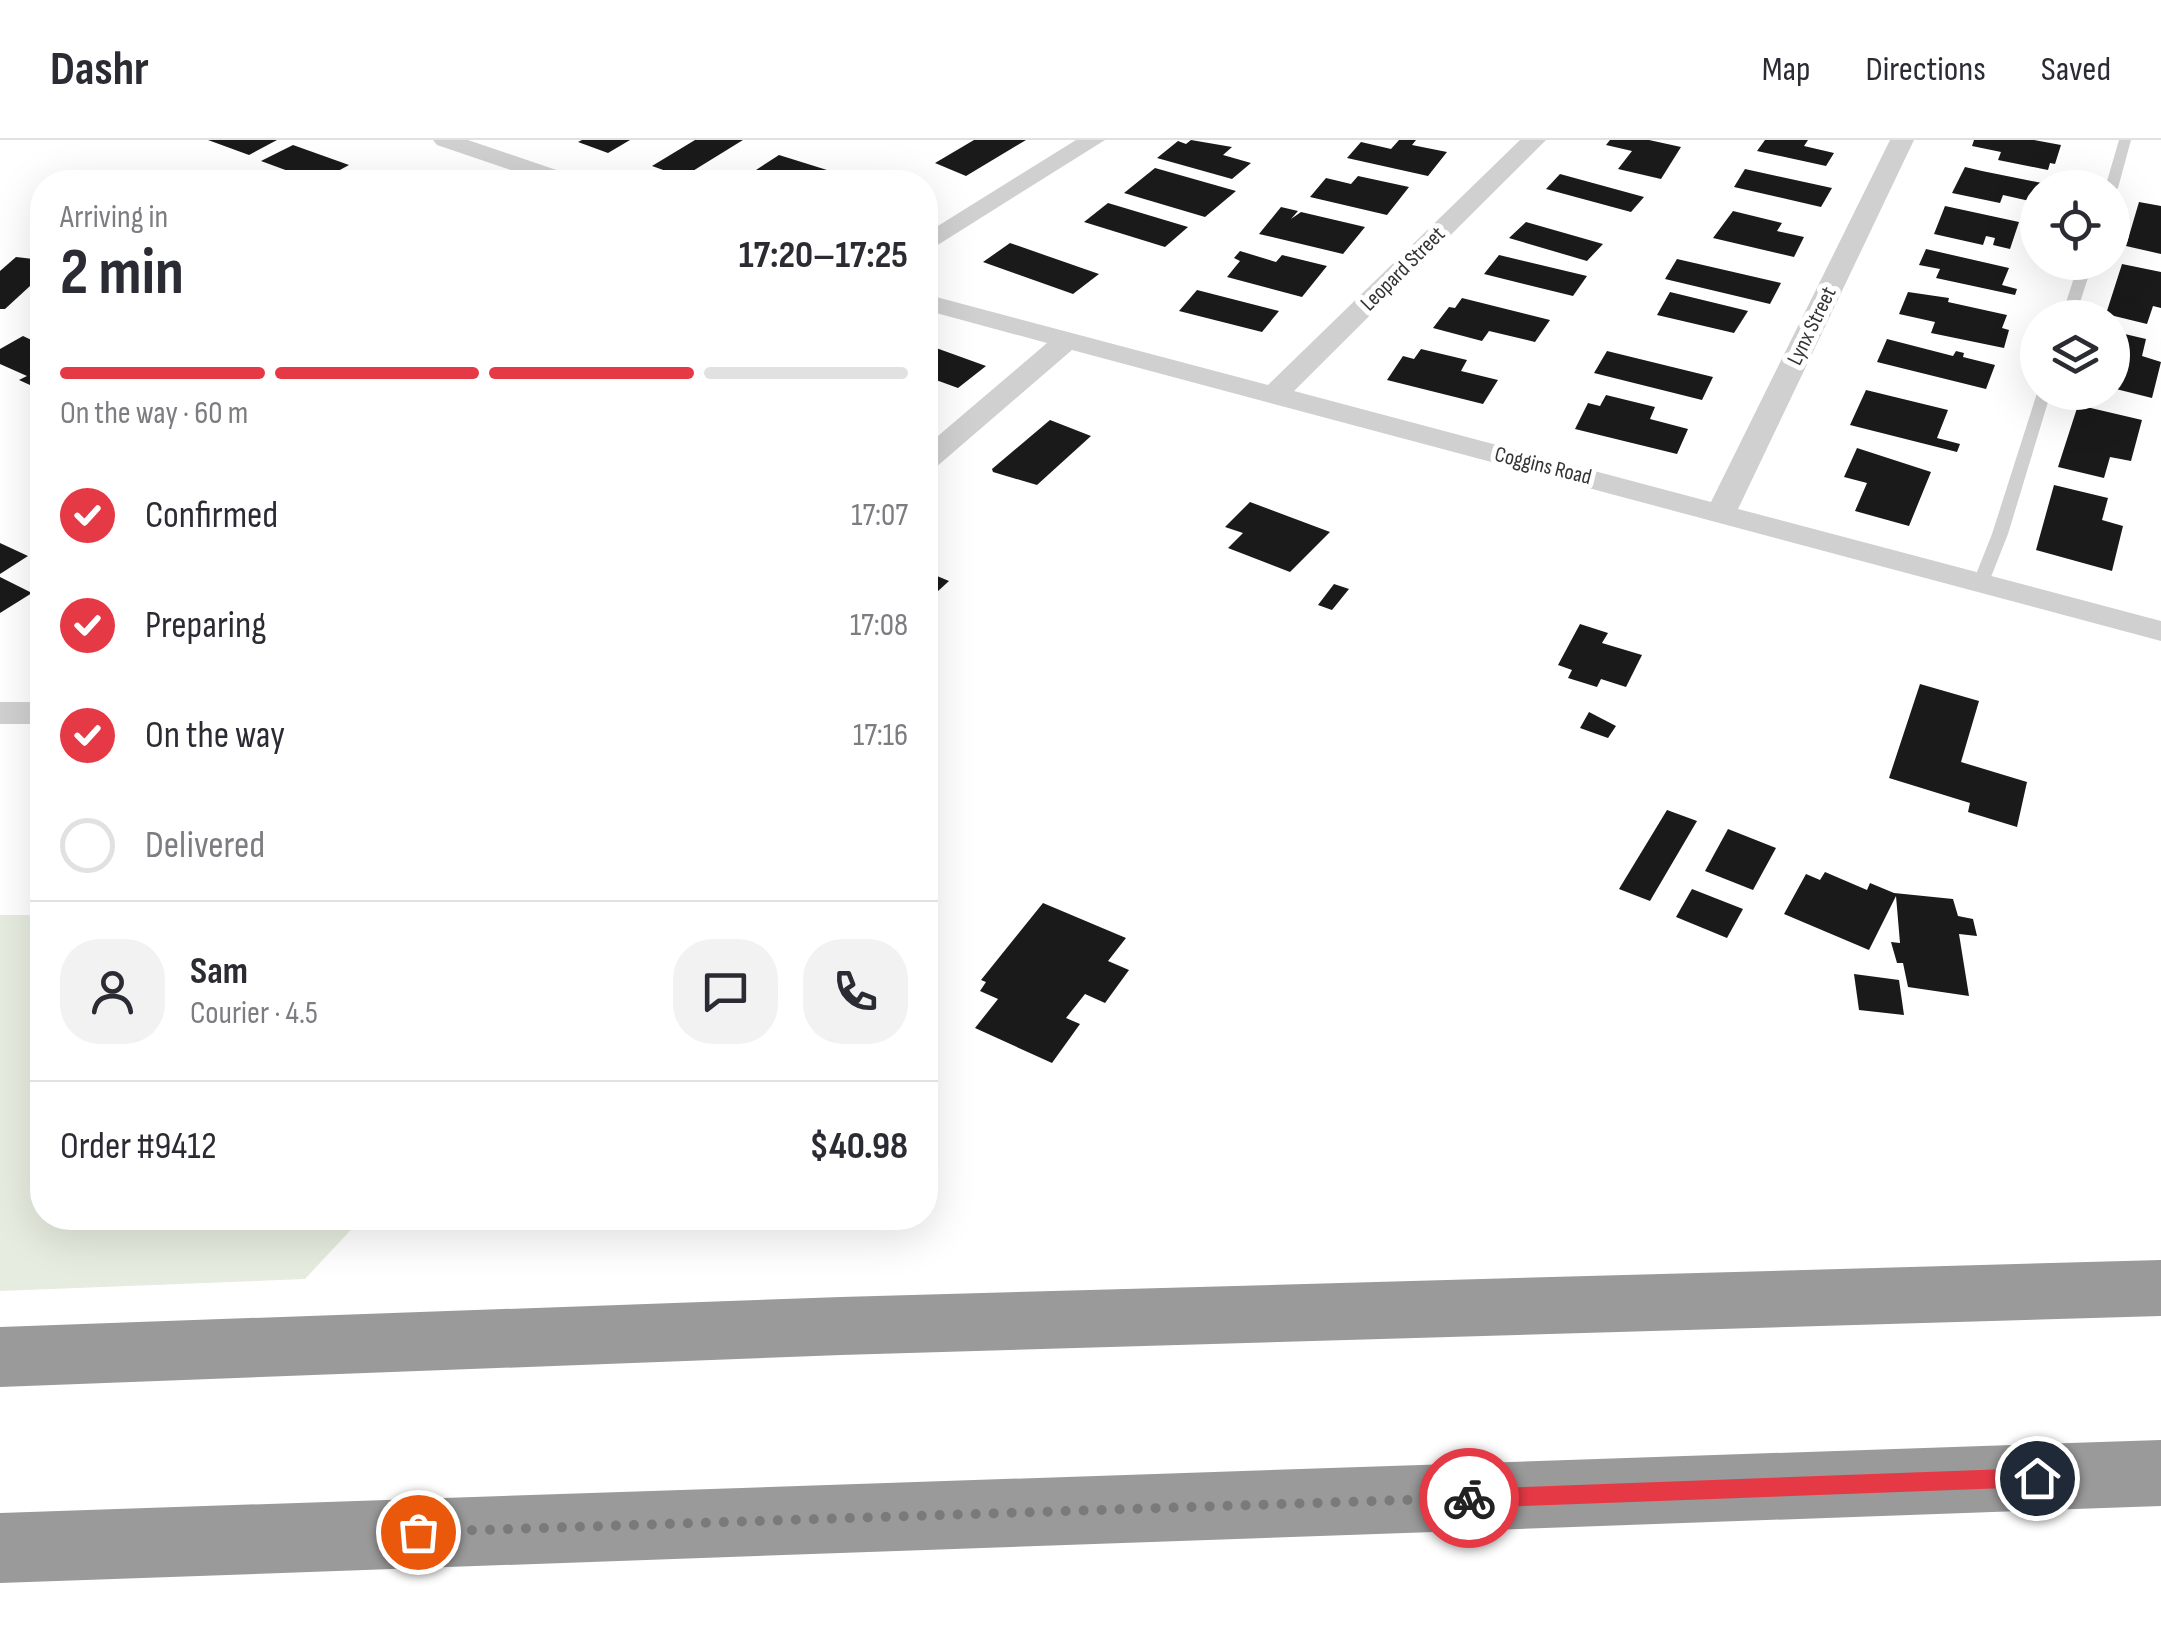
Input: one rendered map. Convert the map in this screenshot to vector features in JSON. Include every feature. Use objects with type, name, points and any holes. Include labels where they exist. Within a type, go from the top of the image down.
[{"type":"highway","points":[[0,1358],[802,1327],[2161,1288]]},
{"type":"highway","points":[[0,1548],[2161,1473]]},
{"type":"street","points":[[445,140],[533,170]]},
{"type":"street","points":[[938,237],[1093,140]]},
{"type":"street","name":"Leopard Street","points":[[1272,397],[1534,140]]},
{"type":"street","name":"Lynx Street","points":[[1721,512],[1902,140]]},
{"type":"street","name":"Coggins Road","points":[[938,306],[1981,582],[2159,620]]},
{"type":"street","points":[[938,451],[1066,341]]},
{"type":"street","points":[[0,713],[30,712]]},
{"type":"lane","points":[[2116,170],[2125,140]]},
{"type":"lane","points":[[1981,582],[2038,410]]},
{"type":"shaded area","points":[[0,915],[30,915],[30,1230],[351,1230],[305,1279],[0,1291]]},
{"type":"building","points":[[208,140],[277,140],[249,155]]},
{"type":"building","points":[[630,140],[608,153],[578,142]]},
{"type":"building","points":[[695,140],[743,140],[694,170],[652,166]]},
{"type":"building","points":[[974,140],[1026,140],[966,176],[935,163]]},
{"type":"building","points":[[1191,140],[1232,147],[1223,155],[1251,163],[1232,179],[1157,158],[1178,141],[1186,144]]},
{"type":"building","points":[[1399,140],[1416,140],[1412,145],[1447,152],[1428,176],[1347,158],[1361,142],[1391,149]]},
{"type":"building","points":[[1610,140],[1649,140],[1681,147],[1661,179],[1618,169],[1632,151],[1606,145]]},
{"type":"building","points":[[1765,140],[1808,140],[1804,146],[1834,153],[1826,166],[1757,151]]},
{"type":"building","points":[[1974,140],[2034,140],[2061,145],[2055,164],[2050,163],[2048,170],[1998,160],[2001,152],[1972,146]]},
{"type":"building","points":[[293,145],[349,165],[340,170],[285,170],[261,161]]},
{"type":"building","points":[[779,155],[827,170],[756,170]]},
{"type":"building","points":[[1965,167],[2020,178],[2020,199],[2003,195],[2000,203],[1952,193]]},
{"type":"building","points":[[1155,168],[1236,191],[1205,217],[1124,193]]},
{"type":"building","points":[[1745,169],[1832,188],[1821,207],[1734,187]]},
{"type":"building","points":[[1560,174],[1644,197],[1631,212],[1546,189]]},
{"type":"building","points":[[1358,176],[1409,187],[1387,215],[1310,197],[1326,178],[1351,184]]},
{"type":"building","points":[[2139,202],[2161,206],[2161,254],[2130,247]]},
{"type":"building","points":[[1108,203],[1188,227],[1165,247],[1084,222]]},
{"type":"building","points":[[1945,206],[2019,222],[2010,249],[1993,245],[1995,238],[1986,236],[1983,245],[1934,234]]},
{"type":"building","points":[[1281,207],[1298,211],[1291,219],[1301,212],[1365,227],[1343,254],[1259,234]]},
{"type":"building","points":[[1733,211],[1782,223],[1777,231],[1804,237],[1794,257],[1713,238]]},
{"type":"building","points":[[1526,222],[1603,244],[1587,261],[1509,238]]},
{"type":"building","points":[[1010,243],[1099,274],[1073,294],[983,262]]},
{"type":"building","points":[[1926,249],[2009,268],[2002,285],[2017,289],[2015,295],[1936,278],[1940,269],[1919,265]]},
{"type":"building","points":[[1240,251],[1276,262],[1282,255],[1327,266],[1302,297],[1227,277],[1240,261],[1234,258]]},
{"type":"building","points":[[1499,255],[1587,276],[1573,296],[1484,274]]},
{"type":"building","points":[[16,257],[30,259],[30,286],[5,309],[0,309],[0,271]]},
{"type":"building","points":[[1677,259],[1781,283],[1770,304],[1665,279]]},
{"type":"building","points":[[2130,266],[2161,272],[2161,308],[2153,306],[2147,324],[2130,320],[2130,300],[2110,300],[2117,280],[2130,280]]},
{"type":"building","points":[[1197,290],[1279,311],[1262,332],[1179,311]]},
{"type":"building","points":[[1670,292],[1748,311],[1734,333],[1657,315]]},
{"type":"building","points":[[1908,292],[1949,298],[1948,302],[2007,315],[2002,328],[2009,330],[2004,348],[1931,333],[1935,322],[1899,314]]},
{"type":"building","points":[[1462,298],[1550,320],[1535,342],[1489,331],[1482,341],[1433,328],[1449,307],[1455,308]]},
{"type":"building","points":[[2130,335],[2146,339],[2142,356],[2161,362],[2152,398],[2130,392]]},
{"type":"building","points":[[23,336],[30,339],[30,385],[19,380],[27,376],[0,364],[0,349]]},
{"type":"building","points":[[1887,339],[1953,356],[1956,351],[1964,353],[1963,357],[1995,365],[1986,389],[1877,362]]},
{"type":"building","points":[[938,349],[986,366],[958,388],[938,381]]},
{"type":"building","points":[[1421,349],[1467,360],[1461,371],[1498,380],[1483,404],[1387,380],[1403,356],[1414,359]]},
{"type":"building","points":[[1607,351],[1713,377],[1702,400],[1594,373]]},
{"type":"building","points":[[1866,390],[1948,410],[1937,438],[1960,444],[1957,452],[1850,425]]},
{"type":"building","points":[[1606,395],[1655,407],[1650,419],[1688,429],[1677,454],[1575,429],[1588,403],[1600,406]]},
{"type":"building","points":[[2076,410],[2099,410],[2142,420],[2131,461],[2110,457],[2104,478],[2058,467]]},
{"type":"building","points":[[1050,420],[1091,436],[1037,485],[993,472],[992,469]]},
{"type":"building","points":[[1857,448],[1931,472],[1909,526],[1855,511],[1867,483],[1844,477]]},
{"type":"building","points":[[2054,485],[2108,498],[2102,520],[2123,526],[2112,571],[2036,550]]},
{"type":"building","points":[[1250,502],[1330,532],[1290,572],[1228,548],[1243,533],[1225,527]]},
{"type":"building","points":[[0,543],[28,556],[0,574]]},
{"type":"building","points":[[938,576],[949,581],[938,591]]},
{"type":"building","points":[[0,577],[30,592],[30,594],[0,613]]},
{"type":"building","points":[[1334,584],[1349,589],[1332,610],[1318,605]]},
{"type":"building","points":[[1580,624],[1608,633],[1602,643],[1642,655],[1626,687],[1601,679],[1597,687],[1568,678],[1572,670],[1558,665]]},
{"type":"building","points":[[1920,684],[1979,701],[1961,762],[2027,782],[2017,827],[1968,812],[1970,803],[1889,778]]},
{"type":"building","points":[[1589,712],[1616,726],[1608,738],[1580,728]]},
{"type":"building","points":[[1667,810],[1697,821],[1650,901],[1619,889]]},
{"type":"building","points":[[1728,829],[1776,848],[1753,890],[1705,871]]},
{"type":"building","points":[[1825,872],[1867,890],[1870,883],[1894,893],[1953,899],[1958,916],[1973,919],[1977,936],[1959,934],[1969,996],[1908,987],[1903,963],[1897,963],[1891,942],[1900,943],[1896,896],[1869,950],[1784,914],[1806,874],[1820,880]]},
{"type":"building","points":[[1692,889],[1743,909],[1727,938],[1676,917]]},
{"type":"building","points":[[1043,903],[1126,938],[1108,961],[1129,970],[1105,1003],[1085,994],[1066,1018],[1080,1024],[1052,1063],[975,1028],[998,999],[980,991],[986,982],[981,980]]},
{"type":"building","points":[[1854,974],[1899,980],[1904,1015],[1859,1010]]},
{"type":"way so far","points":[[418,1532],[1469,1498]]},
{"type":"route","points":[[1469,1498],[2037,1478]]}]
